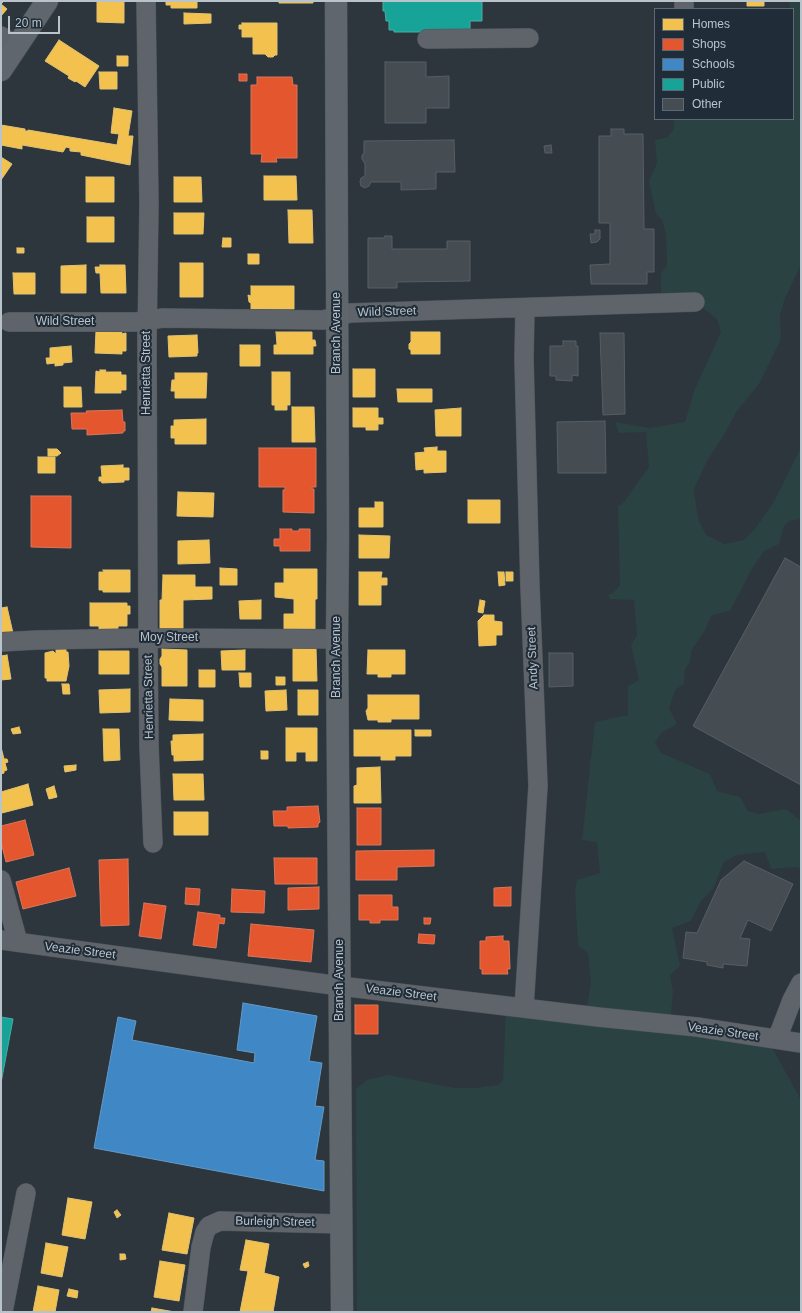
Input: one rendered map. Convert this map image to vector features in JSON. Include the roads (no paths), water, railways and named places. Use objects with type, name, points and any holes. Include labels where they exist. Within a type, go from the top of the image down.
[{"type":"main road","points":[[1,70],[9,41],[47,1]]},
{"type":"main road","name":"Branch Avenue","points":[[336,1],[337,639],[342,1312]]},
{"type":"street","name":"Henrietta Street","points":[[146,1],[149,204],[148,638],[149,746],[153,843]]},
{"type":"street","points":[[427,39],[529,38]]},
{"type":"street","name":"Wild Street","points":[[9,322],[136,322],[163,318],[323,320],[350,313],[695,302]]},
{"type":"street","name":"Andy Street","points":[[524,1008],[538,786],[530,588],[524,359],[525,308]]},
{"type":"street","name":"Moy Street","points":[[1,642],[148,638],[337,639]]},
{"type":"street","points":[[1,880],[9,941]]},
{"type":"street","name":"Veazie Street","points":[[9,941],[340,986],[697,1027],[801,1043]]},
{"type":"street","points":[[777,1039],[792,1000],[801,983]]},
{"type":"street","points":[[3,1312],[26,1193]]},
{"type":"street","name":"Burleigh Street","points":[[194,1312],[201,1247],[209,1226],[220,1221],[342,1224]]}]
